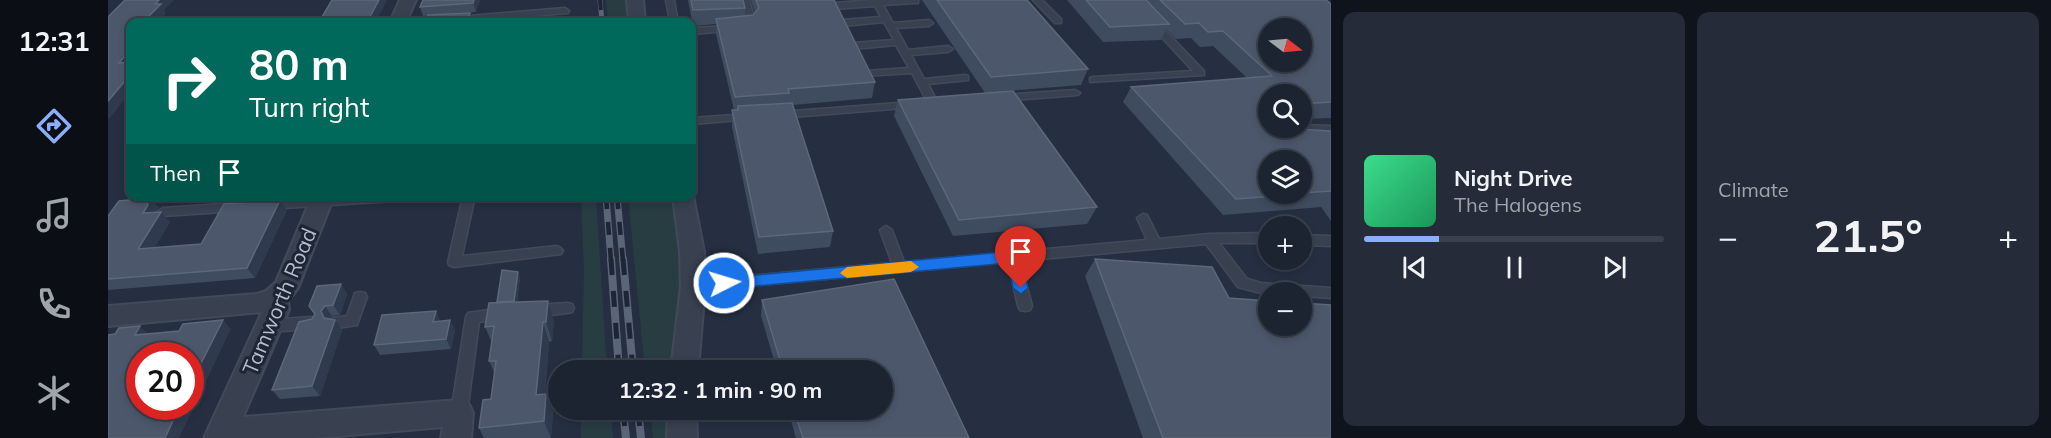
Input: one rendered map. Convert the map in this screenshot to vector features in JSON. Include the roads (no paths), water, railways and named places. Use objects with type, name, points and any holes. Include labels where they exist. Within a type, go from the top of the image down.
[{"type":"street","points":[[400,18],[408,0]]},
{"type":"street","points":[[635,0],[637,18]]},
{"type":"street","name":"Tamworth Road","points":[[220,435],[276,310],[275,298],[286,288],[321,201]]},
{"type":"street","points":[[685,201],[692,252],[693,286],[685,360]]},
{"type":"street","points":[[108,316],[257,304],[275,298]]},
{"type":"street","points":[[682,420],[682,438]]},
{"type":"street","points":[[220,435],[457,425]]},
{"type":"lane","points":[[670,0],[673,18]]},
{"type":"lane","points":[[696,31],[748,27],[752,24],[745,0]]},
{"type":"lane","points":[[1037,0],[1058,21]]},
{"type":"lane","points":[[1093,80],[1201,73],[1131,0]]},
{"type":"lane","points":[[835,6],[915,1]]},
{"type":"lane","points":[[877,2],[933,103]]},
{"type":"lane","points":[[527,18],[566,11]]},
{"type":"lane","points":[[842,23],[929,23]]},
{"type":"lane","points":[[854,46],[900,42]]},
{"type":"lane","points":[[905,53],[948,49]]},
{"type":"lane","points":[[866,74],[915,70]]},
{"type":"lane","points":[[922,82],[965,78]]},
{"type":"lane","points":[[992,99],[1075,93]]},
{"type":"lane","points":[[772,115],[945,102]]},
{"type":"lane","points":[[696,121],[760,116]]},
{"type":"lane","points":[[1312,128],[1331,129]]},
{"type":"lane","points":[[163,212],[298,201]]},
{"type":"lane","points":[[468,201],[454,262],[557,251]]},
{"type":"lane","points":[[1143,218],[1155,244]]},
{"type":"lane","points":[[886,230],[900,268]]},
{"type":"lane","points":[[693,286],[1183,241],[1258,238]]},
{"type":"lane","points":[[1209,239],[1243,283],[1261,288],[1331,293]]},
{"type":"lane","points":[[1312,240],[1331,241]]},
{"type":"lane","points":[[1014,257],[1025,306]]},
{"type":"lane","points":[[338,322],[352,321],[360,297]]},
{"type":"lane","points":[[457,425],[473,317],[567,308]]},
{"type":"lane","points":[[268,326],[313,323]]},
{"type":"railway","points":[[600,0],[602,18]]},
{"type":"railway","points":[[606,201],[611,261]]},
{"type":"railway","points":[[617,201],[623,261]]},
{"type":"railway","points":[[611,259],[618,360]]},
{"type":"railway","points":[[623,259],[632,360]]},
{"type":"railway","points":[[624,420],[626,438]]},
{"type":"railway","points":[[639,420],[641,438]]}]
